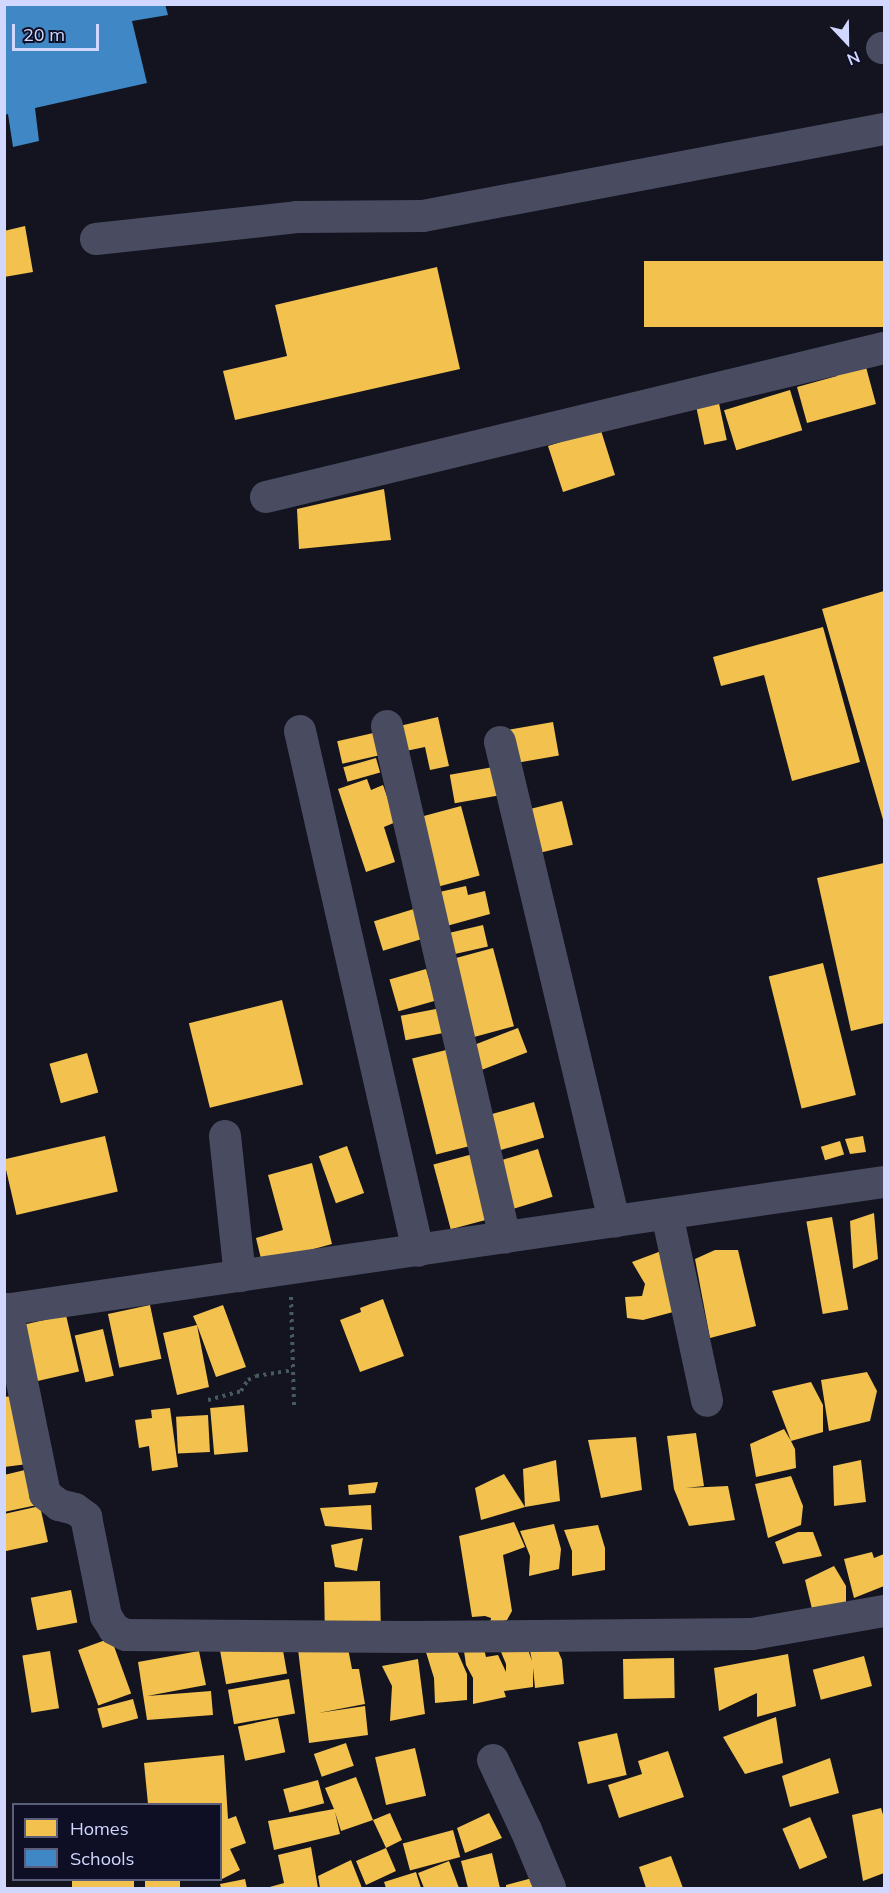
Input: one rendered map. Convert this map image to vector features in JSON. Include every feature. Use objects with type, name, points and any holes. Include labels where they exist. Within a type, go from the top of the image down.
[{"type":"street","points":[[96,239],[297,217],[423,216],[885,129]]},
{"type":"street","points":[[266,497],[885,348]]},
{"type":"street","points":[[387,726],[505,1238]]},
{"type":"street","points":[[300,731],[418,1251]]},
{"type":"street","points":[[500,742],[614,1222]]},
{"type":"street","points":[[225,1136],[240,1276]]},
{"type":"street","points":[[885,1182],[6,1309],[45,1494],[59,1505],[75,1509],[86,1517],[106,1616],[114,1629],[126,1635],[752,1634],[885,1611]]},
{"type":"street","points":[[667,1214],[707,1401]]},
{"type":"street","points":[[493,1760],[550,1888]]},
{"type":"path","points":[[291,1269],[294,1405]]},
{"type":"path","points":[[208,1400],[241,1391],[248,1380],[256,1376],[292,1370]]},
{"type":"building: Homes","points":[[25,226],[33,272],[4,277],[4,231]]},
{"type":"building: Homes","points":[[644,261],[884,261],[884,327],[644,327]]},
{"type":"building: Homes","points":[[437,267],[460,369],[235,420],[223,371],[287,356],[275,305]]},
{"type":"building: Homes","points":[[863,356],[876,404],[807,423],[797,387],[837,376],[834,364]]},
{"type":"building: Homes","points":[[790,390],[802,430],[736,450],[724,410]]},
{"type":"building: Homes","points":[[717,394],[727,440],[704,445],[695,399]]},
{"type":"building: Homes","points":[[598,421],[615,475],[563,492],[548,446],[567,440]]},
{"type":"building: Homes","points":[[384,489],[391,540],[299,549],[297,509]]},
{"type":"building: Homes","points":[[884,591],[884,823],[822,609]]},
{"type":"building: Homes","points":[[823,627],[860,762],[792,781],[764,675],[721,686],[713,657]]},
{"type":"building: Homes","points":[[438,717],[449,766],[430,770],[425,747],[401,752],[395,727]]},
{"type":"building: Homes","points":[[553,722],[559,755],[515,763],[509,730]]},
{"type":"building: Homes","points":[[382,731],[387,753],[342,764],[337,741]]},
{"type":"building: Homes","points":[[376,758],[380,772],[347,782],[343,767]]},
{"type":"building: Homes","points":[[499,766],[504,795],[455,803],[450,775]]},
{"type":"building: Homes","points":[[367,779],[371,790],[383,785],[396,822],[384,827],[395,862],[366,872],[338,789]]},
{"type":"building: Homes","points":[[562,801],[573,845],[535,854],[524,810]]},
{"type":"building: Homes","points":[[461,806],[480,876],[432,888],[414,819]]},
{"type":"building: Homes","points":[[884,863],[884,1023],[851,1031],[817,878]]},
{"type":"building: Homes","points":[[466,886],[468,895],[485,891],[490,914],[443,927],[435,893]]},
{"type":"building: Homes","points":[[417,908],[426,938],[383,951],[374,921]]},
{"type":"building: Homes","points":[[483,925],[488,946],[445,956],[440,935]]},
{"type":"building: Homes","points":[[493,948],[514,1026],[470,1038],[449,960]]},
{"type":"building: Homes","points":[[823,963],[856,1095],[802,1109],[769,977]]},
{"type":"building: Homes","points":[[426,969],[435,1001],[399,1011],[389,979]]},
{"type":"building: Homes","points":[[282,1000],[303,1084],[210,1108],[189,1023]]},
{"type":"building: Homes","points":[[441,1008],[446,1033],[406,1040],[401,1016]]},
{"type":"building: Homes","points":[[518,1028],[527,1052],[479,1071],[469,1047]]},
{"type":"building: Homes","points":[[450,1049],[474,1145],[436,1154],[412,1058]]},
{"type":"building: Homes","points":[[87,1053],[98,1092],[61,1103],[50,1064]]},
{"type":"building: Homes","points":[[534,1102],[544,1138],[493,1152],[483,1117]]},
{"type":"building: Homes","points":[[105,1136],[118,1192],[16,1215],[4,1159]]},
{"type":"building: Homes","points":[[863,1136],[866,1152],[850,1154],[845,1139]]},
{"type":"building: Homes","points":[[840,1141],[844,1154],[825,1160],[821,1147]]},
{"type":"building: Homes","points":[[347,1146],[364,1193],[336,1203],[319,1156]]},
{"type":"building: Homes","points":[[538,1149],[553,1197],[510,1210],[495,1162]]},
{"type":"building: Homes","points":[[473,1154],[490,1219],[451,1229],[433,1165]]},
{"type":"building: Homes","points":[[312,1163],[332,1244],[262,1263],[256,1238],[283,1230],[268,1175]]},
{"type":"building: Homes","points":[[874,1213],[878,1259],[853,1269],[850,1221]]},
{"type":"building: Homes","points":[[832,1217],[848,1310],[823,1314],[806,1222]]},
{"type":"building: Homes","points":[[664,1250],[677,1311],[643,1320],[627,1318],[625,1297],[642,1296],[645,1284],[632,1262]]},
{"type":"building: Homes","points":[[715,1250],[738,1250],[756,1326],[710,1338],[695,1259]]},
{"type":"building: Homes","points":[[383,1299],[404,1356],[360,1372],[340,1320],[361,1312],[360,1308]]},
{"type":"building: Homes","points":[[150,1305],[161,1359],[119,1368],[108,1314]]},
{"type":"building: Homes","points":[[223,1305],[246,1367],[216,1377],[193,1316]]},
{"type":"building: Homes","points":[[66,1315],[79,1372],[32,1382],[19,1326]]},
{"type":"building: Homes","points":[[197,1325],[209,1387],[177,1395],[163,1333]]},
{"type":"building: Homes","points":[[103,1329],[114,1376],[86,1382],[75,1336]]},
{"type":"building: Homes","points":[[867,1372],[877,1391],[870,1421],[829,1431],[821,1380]]},
{"type":"building: Homes","points":[[811,1382],[823,1405],[823,1432],[791,1441],[772,1391]]},
{"type":"building: Homes","points":[[21,1395],[28,1464],[4,1467],[4,1397]]},
{"type":"building: Homes","points":[[244,1405],[248,1452],[214,1455],[210,1408]]},
{"type":"building: Homes","points":[[170,1408],[178,1467],[152,1471],[149,1446],[139,1448],[135,1420],[152,1418],[151,1410]]},
{"type":"building: Homes","points":[[208,1415],[210,1452],[178,1454],[176,1417]]},
{"type":"building: Homes","points":[[784,1429],[795,1449],[796,1468],[756,1477],[750,1444]]},
{"type":"building: Homes","points":[[696,1433],[704,1486],[686,1488],[728,1486],[735,1520],[689,1526],[674,1489],[667,1436]]},
{"type":"building: Homes","points":[[636,1437],[642,1490],[601,1498],[588,1440]]},
{"type":"building: Homes","points":[[556,1460],[560,1501],[525,1507],[523,1469]]},
{"type":"building: Homes","points":[[861,1460],[866,1502],[834,1506],[833,1466]]},
{"type":"building: Homes","points":[[29,1469],[37,1505],[4,1512],[4,1475]]},
{"type":"building: Homes","points":[[504,1474],[525,1507],[481,1520],[475,1488]]},
{"type":"building: Homes","points":[[791,1476],[803,1506],[801,1525],[768,1538],[755,1484]]},
{"type":"building: Homes","points":[[378,1482],[375,1493],[349,1495],[348,1485]]},
{"type":"building: Homes","points":[[371,1505],[372,1530],[325,1526],[320,1508]]},
{"type":"building: Homes","points":[[40,1506],[48,1542],[6,1551],[4,1514]]},
{"type":"building: Homes","points":[[514,1522],[525,1547],[503,1555],[512,1611],[507,1620],[490,1625],[491,1618],[472,1617],[459,1536]]},
{"type":"building: Homes","points":[[554,1524],[561,1549],[559,1569],[529,1576],[530,1556],[520,1531]]},
{"type":"building: Homes","points":[[598,1525],[605,1548],[605,1570],[572,1576],[572,1551],[564,1530]]},
{"type":"building: Homes","points":[[798,1532],[813,1532],[822,1556],[783,1564],[775,1542]]},
{"type":"building: Homes","points":[[363,1538],[357,1571],[335,1567],[331,1545]]},
{"type":"building: Homes","points":[[872,1552],[874,1558],[884,1554],[884,1586],[854,1598],[844,1559]]},
{"type":"building: Homes","points":[[834,1566],[846,1586],[846,1606],[814,1617],[805,1580]]},
{"type":"building: Homes","points":[[380,1581],[381,1626],[325,1627],[324,1582]]},
{"type":"building: Homes","points":[[71,1590],[77,1622],[37,1630],[31,1598]]},
{"type":"building: Homes","points":[[551,1635],[562,1660],[564,1684],[535,1688],[533,1668],[533,1687],[504,1691],[506,1697],[473,1704],[473,1678],[466,1665],[464,1651],[484,1649],[486,1657],[498,1655],[506,1672],[506,1664],[499,1647],[525,1641],[532,1661],[528,1641]]},
{"type":"building: Homes","points":[[111,1638],[131,1693],[98,1705],[78,1650]]},
{"type":"building: Homes","points":[[346,1638],[352,1669],[359,1669],[365,1704],[318,1713],[365,1706],[368,1735],[309,1743],[298,1649]]},
{"type":"building: Homes","points":[[281,1639],[287,1673],[226,1684],[220,1650]]},
{"type":"building: Homes","points":[[454,1644],[467,1674],[467,1700],[435,1703],[434,1678],[425,1649]]},
{"type":"building: Homes","points":[[50,1651],[59,1708],[31,1713],[22,1655]]},
{"type":"building: Homes","points":[[199,1651],[206,1685],[147,1696],[211,1691],[213,1715],[147,1720],[138,1662]]},
{"type":"building: Homes","points":[[788,1654],[796,1706],[757,1717],[757,1693],[719,1711],[714,1668]]},
{"type":"building: Homes","points":[[864,1656],[872,1686],[821,1700],[813,1670]]},
{"type":"building: Homes","points":[[674,1658],[675,1698],[624,1699],[623,1659]]},
{"type":"building: Homes","points":[[418,1659],[425,1714],[390,1721],[392,1686],[382,1666]]},
{"type":"building: Homes","points":[[289,1679],[295,1713],[234,1724],[228,1690]]},
{"type":"building: Homes","points":[[133,1699],[138,1718],[102,1728],[97,1709]]},
{"type":"building: Homes","points":[[776,1717],[783,1763],[745,1774],[723,1737]]},
{"type":"building: Homes","points":[[278,1718],[285,1752],[245,1761],[238,1727]]},
{"type":"building: Homes","points":[[617,1733],[627,1775],[588,1784],[578,1742]]},
{"type":"building: Homes","points":[[346,1743],[354,1766],[322,1777],[314,1754]]},
{"type":"building: Homes","points":[[415,1748],[426,1796],[386,1805],[375,1757]]},
{"type":"building: Homes","points":[[668,1751],[684,1797],[619,1818],[608,1785],[642,1774],[638,1761]]},
{"type":"building: Homes","points":[[224,1755],[228,1819],[236,1816],[246,1843],[230,1849],[240,1870],[222,1879],[222,1803],[148,1803],[144,1763]]},
{"type":"building: Homes","points":[[830,1758],[839,1793],[790,1807],[782,1776]]},
{"type":"building: Homes","points":[[356,1777],[373,1820],[341,1831],[335,1812],[340,1834],[274,1850],[268,1821],[334,1809],[325,1788]]},
{"type":"building: Homes","points":[[318,1780],[324,1803],[289,1812],[283,1789]]},
{"type":"building: Homes","points":[[881,1808],[884,1818],[884,1873],[863,1881],[852,1815]]},
{"type":"building: Homes","points":[[390,1813],[402,1840],[386,1848],[373,1820]]},
{"type":"building: Homes","points":[[489,1813],[502,1838],[465,1853],[457,1828]]},
{"type":"building: Homes","points":[[810,1817],[827,1858],[800,1869],[782,1829]]},
{"type":"building: Homes","points":[[453,1830],[460,1857],[410,1871],[403,1843]]},
{"type":"building: Homes","points":[[311,1847],[318,1888],[266,1888],[284,1883],[278,1855]]},
{"type":"building: Homes","points":[[386,1848],[396,1871],[366,1885],[356,1861]]},
{"type":"building: Homes","points":[[492,1853],[500,1888],[468,1888],[461,1861]]},
{"type":"building: Homes","points":[[671,1856],[683,1888],[646,1888],[639,1867]]},
{"type":"building: Homes","points":[[351,1860],[362,1888],[320,1888],[318,1876]]},
{"type":"building: Homes","points":[[449,1861],[459,1888],[424,1888],[418,1873]]},
{"type":"building: Homes","points":[[416,1872],[421,1888],[386,1888],[384,1882]]},
{"type":"building: Homes","points":[[536,1877],[539,1888],[506,1888],[506,1885]]},
{"type":"building: Homes","points":[[245,1879],[247,1888],[221,1888],[220,1884]]},
{"type":"building: Homes","points":[[72,1881],[134,1881],[134,1888],[72,1888]]},
{"type":"building: Homes","points":[[145,1881],[180,1881],[180,1888],[145,1888]]},
{"type":"building: Schools","points":[[4,4],[165,4],[168,15],[132,21],[147,83],[35,108],[39,141],[13,147],[8,114],[4,115]]}]
